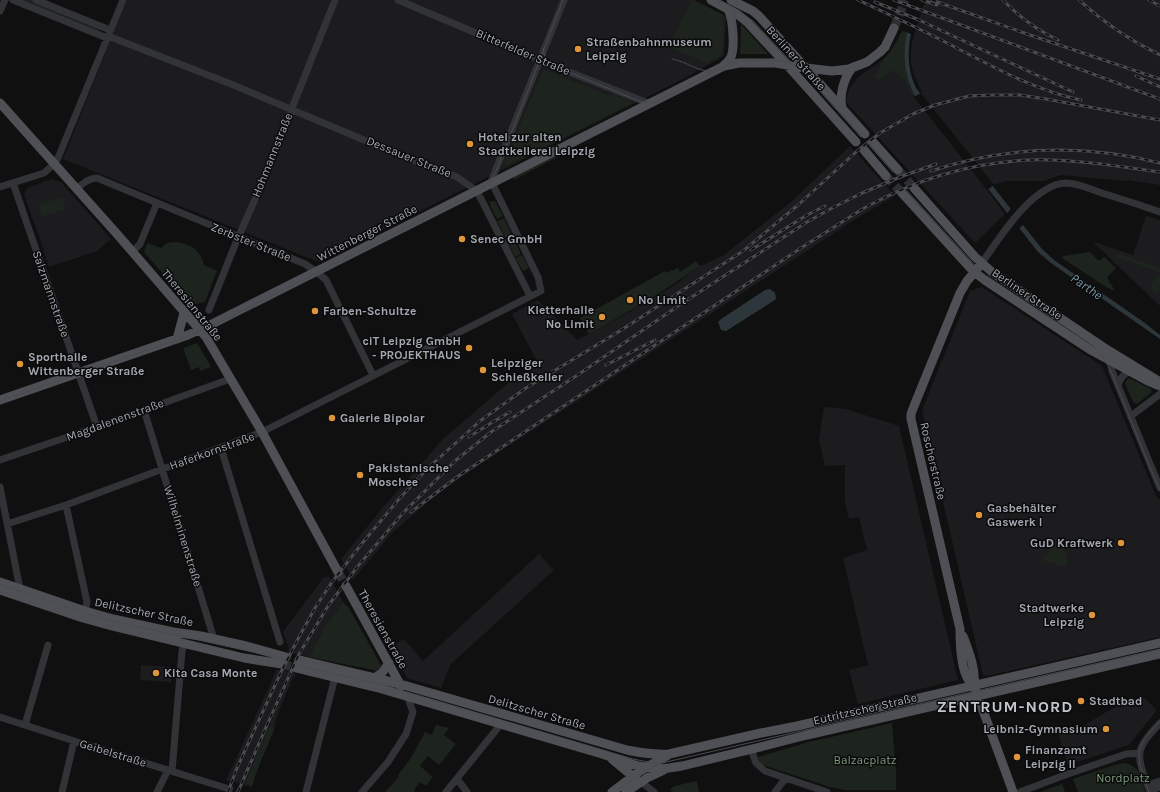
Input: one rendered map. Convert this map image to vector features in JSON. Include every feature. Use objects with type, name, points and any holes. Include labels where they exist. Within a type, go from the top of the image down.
[{"type":"main road","name":"Berliner Straße","points":[[711,0],[749,9],[758,15],[865,134]]},
{"type":"main road","name":"Berliner Straße","points":[[730,5],[737,14],[791,66],[856,142]]},
{"type":"main road","points":[[721,67],[729,60],[732,52],[733,22],[730,5]]},
{"type":"main road","name":"Wittenberger Straße","points":[[0,400],[200,330],[721,67],[729,64],[779,63],[791,66],[835,71],[854,67],[867,62],[880,52],[885,47],[894,28]]},
{"type":"main road","points":[[842,108],[844,85],[848,74],[854,67]]},
{"type":"main road","name":"Theresienstraße","points":[[0,103],[206,337],[262,432],[338,572]]},
{"type":"main road","points":[[873,142],[898,170]]},
{"type":"main road","points":[[864,150],[886,176]]},
{"type":"main road","name":"Berliner Straße","points":[[914,188],[982,263],[1002,280],[1123,359],[1152,376],[1160,383]]},
{"type":"main road","name":"Berliner Straße","points":[[902,193],[974,272],[1089,350],[1160,386]]},
{"type":"main road","name":"Roscherstraße","points":[[982,263],[967,281],[960,294],[911,414],[911,424],[960,629],[961,654],[966,676],[974,686],[978,695],[1013,792]]},
{"type":"main road","points":[[177,339],[184,313]]},
{"type":"main road","name":"Delitzscher Straße","points":[[0,582],[85,611],[145,627],[214,639],[284,660],[244,658],[184,644],[83,618],[0,590]]},
{"type":"main road","name":"Theresienstraße","points":[[346,586],[400,684]]},
{"type":"main road","name":"Eutritzscher Straße","points":[[669,754],[1160,643]]},
{"type":"main road","name":"Eutritzscher Straße","points":[[669,768],[978,695],[1160,654]]},
{"type":"main road","points":[[376,678],[382,673],[388,663]]},
{"type":"main road","name":"Delitzscher Straße","points":[[669,754],[645,754],[627,750],[400,684],[376,678],[298,664],[335,677],[502,724],[645,768],[669,768]]},
{"type":"main road","points":[[400,684],[406,696]]},
{"type":"main road","points":[[626,792],[645,768],[669,754]]},
{"type":"main road","points":[[609,756],[637,779]]},
{"type":"main road","points":[[612,792],[637,779],[654,775],[669,768]]},
{"type":"street","points":[[0,11],[5,0]]},
{"type":"street","name":"Dessauer Straße","points":[[13,0],[108,35],[291,109],[402,156],[453,175],[477,190]]},
{"type":"street","name":"Dessauer Straße","points":[[36,0],[108,35]]},
{"type":"street","points":[[0,187],[44,173],[58,158],[123,0]]},
{"type":"street","name":"Hohmannstraße","points":[[208,310],[335,0]]},
{"type":"street","name":"Bitterfelder Straße","points":[[398,0],[540,60],[648,103]]},
{"type":"street","points":[[477,190],[530,296],[540,291],[538,277],[491,184],[564,0]]},
{"type":"street","name":"Zerbster Straße","points":[[76,189],[93,178],[101,180],[305,264],[326,280],[373,376]]},
{"type":"street","name":"Salzmannstraße","points":[[13,183],[97,427]]},
{"type":"street","points":[[982,263],[1011,223],[1021,212],[1036,196],[1045,189],[1056,184],[1073,183],[1160,212]]},
{"type":"street","points":[[132,252],[140,244],[157,203]]},
{"type":"street","name":"Haferkornstraße","points":[[7,524],[66,505],[262,432],[530,296]]},
{"type":"street","points":[[1103,346],[1112,362],[1111,368],[1160,488]]},
{"type":"street","points":[[1112,362],[1123,359]]},
{"type":"street","points":[[1118,385],[1122,376],[1130,371]]},
{"type":"street","name":"Magdalenenstraße","points":[[0,460],[230,379]]},
{"type":"street","points":[[1131,416],[1160,394]]},
{"type":"street","name":"Wilhelminenstraße","points":[[144,410],[214,639]]},
{"type":"street","points":[[221,448],[280,642]]},
{"type":"street","points":[[0,487],[20,589]]},
{"type":"street","points":[[66,505],[87,602],[85,611]]},
{"type":"street","points":[[157,792],[170,770],[182,651],[184,644]]},
{"type":"street","points":[[25,725],[48,646]]},
{"type":"street","points":[[306,792],[335,677]]},
{"type":"street","points":[[406,696],[413,712]]},
{"type":"street","points":[[362,792],[388,762],[402,741],[406,734],[413,712],[420,700]]},
{"type":"street","name":"Geibelstraße","points":[[1,719],[25,725],[226,788]]},
{"type":"street","points":[[1149,789],[1140,761],[1140,753],[1143,744],[1160,723]]},
{"type":"street","points":[[446,792],[502,724]]},
{"type":"street","points":[[62,792],[74,741]]},
{"type":"street","points":[[751,749],[756,763],[765,771],[827,792]]},
{"type":"street","points":[[1024,790],[1126,754],[1140,753]]},
{"type":"street","points":[[458,779],[466,792]]},
{"type":"street","points":[[637,779],[654,792]]},
{"type":"street","points":[[775,792],[785,779]]},
{"type":"street","points":[[1149,789],[1160,780]]},
{"type":"street","points":[[1149,789],[1160,787]]},
{"type":"shaded area","points":[[127,0],[695,0],[726,16],[724,56],[685,78],[320,261],[316,261],[63,159]]},
{"type":"shaded area","points":[[925,0],[1160,0],[1160,185],[1128,180],[1125,181],[1061,175],[1044,181],[1006,181],[995,184],[987,190],[1005,214],[975,243],[846,102],[849,89],[858,77],[883,60],[890,52],[902,31],[908,86],[914,97],[922,92],[914,75],[911,64],[911,54],[912,42]]},
{"type":"shaded area","points":[[850,146],[895,196],[854,220],[458,479],[392,533],[353,580],[341,559],[384,506],[443,439],[508,383],[538,363],[512,314],[538,300],[577,340],[624,315],[673,286],[700,266],[724,255],[791,202]]},
{"type":"shaded area","points":[[52,179],[61,182],[111,239],[97,251],[49,267],[24,195],[26,189]]},
{"type":"shaded area","points":[[1146,216],[1160,220],[1160,306],[1094,243],[1133,255]]},
{"type":"shaded area","points":[[982,287],[1102,366],[1157,498],[1160,500],[1160,637],[987,676],[983,675],[922,410],[970,291]]},
{"type":"shaded area","points":[[824,407],[846,409],[899,426],[958,680],[858,704],[849,670],[868,665],[843,558],[867,550],[859,517],[849,519],[845,502],[845,465],[825,466],[819,439]]},
{"type":"shaded area","points":[[539,554],[554,570],[451,664],[441,688],[407,678],[389,647],[404,639],[423,661]]},
{"type":"shaded area","points":[[329,576],[343,602],[324,628],[309,657],[287,652],[289,648],[283,632],[323,578]]},
{"type":"shaded area","name":"Kita Casa Monte","points":[[141,665],[172,667],[171,682],[140,680]]},
{"type":"shaded area","points":[[280,669],[294,672],[294,674],[297,675],[293,678],[280,708],[274,730],[256,773],[252,787],[226,780],[276,670]]},
{"type":"shaded area","name":"Leibniz-Gymnasium","points":[[1144,698],[1157,710],[1129,745],[1068,765],[1058,733],[1083,726],[1118,705]]},
{"type":"green space","points":[[17,0],[33,0],[99,28],[99,31]]},
{"type":"green space","points":[[692,0],[724,15],[722,55],[708,63],[668,47]]},
{"type":"green space","points":[[741,24],[768,54],[740,54]]},
{"type":"green space","points":[[902,31],[907,32],[904,57],[906,73],[915,96],[914,97],[905,79],[903,79],[898,73],[897,74],[894,71],[890,71],[879,80],[875,77],[883,60],[890,52]]},
{"type":"green space","points":[[545,70],[608,95],[614,94],[632,103],[506,166],[505,160],[542,72]]},
{"type":"green space","points":[[573,149],[514,180],[513,177]]},
{"type":"green space","points":[[62,197],[66,209],[42,217],[38,205]]},
{"type":"green space","points":[[495,201],[503,216],[497,219],[490,205],[490,202]]},
{"type":"green space","points":[[504,218],[521,254],[515,257],[497,221]]},
{"type":"green space","points":[[175,242],[194,248],[200,255],[204,265],[217,271],[205,302],[190,305],[144,252],[147,243],[161,248],[167,243]]},
{"type":"green space","points":[[1090,252],[1099,261],[1104,257],[1116,268],[1107,277],[1115,291],[1106,287],[1062,258],[1063,256]]},
{"type":"green space","points":[[1118,253],[1160,268],[1160,272],[1116,257]]},
{"type":"green space","points":[[522,255],[529,268],[523,271],[515,258]]},
{"type":"green space","name":"No Limit","points":[[696,261],[700,266],[645,302],[589,334],[580,318],[665,271],[666,273],[678,268],[680,272]]},
{"type":"green space","points":[[1158,276],[1160,276],[1160,289],[1156,294],[1150,285]]},
{"type":"green space","points":[[197,343],[211,367],[200,371],[199,367],[191,370],[183,348]]},
{"type":"green space","points":[[1129,378],[1151,389],[1152,392],[1137,404],[1133,402],[1125,384]]},
{"type":"green space","points":[[1063,541],[1068,563],[1066,566],[1041,560],[1050,549]]},
{"type":"green space","points":[[343,602],[349,608],[378,660],[381,666],[378,671],[309,657],[324,628]]},
{"type":"green space","name":"Balzacplatz","points":[[892,723],[896,790],[845,790],[830,787],[769,767],[760,763],[758,757],[809,742]]},
{"type":"green space","points":[[436,725],[449,728],[444,735],[456,744],[439,765],[428,756],[420,766],[433,777],[426,786],[420,782],[414,790],[415,792],[385,792],[399,777],[398,775],[411,758],[425,732],[432,735]]},
{"type":"green space","points":[[270,726],[274,730],[252,786],[245,783]]},
{"type":"green space","name":"Nordplatz","points":[[1125,763],[1134,767],[1140,774],[1145,792],[1078,792],[1073,779],[1114,765]]},
{"type":"green space","points":[[697,781],[699,792],[673,792],[670,790],[674,786]]},
{"type":"green space","name":"Nordplatz","points":[[1062,784],[1065,792],[1040,792]]},
{"type":"water","name":"Parthe","points":[[907,32],[911,34],[909,61],[911,75],[916,88],[1042,249],[1054,260],[1145,323],[1160,335],[1160,339],[1051,263],[1038,252],[915,96],[906,73],[904,57]]},
{"type":"water","points":[[770,289],[775,293],[775,300],[726,331],[721,330],[718,322],[721,319],[765,290]]},
{"type":"pier","points":[[915,0],[925,0],[913,35],[905,31]]},
{"type":"pier","points":[[921,93],[994,185],[987,190],[914,97]]},
{"type":"pier","points":[[1011,208],[1024,224],[1018,230],[1006,215]]},
{"type":"tunnel","points":[[894,28],[905,0]]},
{"type":"tunnel","points":[[898,170],[914,188]]},
{"type":"tunnel","points":[[886,176],[902,193]]},
{"type":"tunnel","points":[[338,572],[346,586]]},
{"type":"tunnel","points":[[282,664],[296,668]]},
{"type":"tunnel","points":[[226,788],[238,792]]},
{"type":"tram line","points":[[0,401],[188,336],[216,324],[481,189],[488,183],[496,171],[563,0]]},
{"type":"tram line","points":[[718,0],[753,21],[792,63]]},
{"type":"tram line","points":[[727,65],[733,59],[735,50],[735,18],[729,5]]},
{"type":"tram line","points":[[543,48],[545,58],[552,65],[639,101],[646,102],[657,101],[728,65],[736,63]]},
{"type":"tram line","points":[[672,59],[698,69],[714,71]]},
{"type":"tram line","points":[[730,62],[770,60],[786,62],[794,65],[800,69],[861,137]]},
{"type":"tram line","points":[[869,145],[893,172]]},
{"type":"tram line","points":[[907,191],[982,273],[1091,345],[1101,355],[1113,376],[1160,490]]},
{"type":"tram line","points":[[0,585],[112,621],[285,659]]},
{"type":"tram line","points":[[297,665],[383,685],[633,759],[653,763],[662,763],[1160,649]]},
{"type":"tram line","points":[[1149,792],[1141,769],[1139,751],[1149,733],[1160,721]]},
{"type":"tram line","points":[[615,792],[645,771],[660,763]]},
{"type":"railway","points":[[858,0],[1012,76],[1063,96],[1081,100]]},
{"type":"railway","points":[[894,0],[1160,99]]},
{"type":"railway","points":[[922,0],[937,5]]},
{"type":"railway","points":[[932,0],[1160,79]]},
{"type":"railway","points":[[1003,0],[1029,23],[1058,40]]},
{"type":"railway","points":[[1079,0],[1098,16],[1138,44],[1160,55]]},
{"type":"railway","points":[[1149,0],[1160,6]]},
{"type":"railway","points":[[875,2],[919,20],[1073,92]]},
{"type":"railway","points":[[1136,76],[1160,87]]},
{"type":"railway","points":[[228,792],[237,768],[281,672],[315,608],[332,582],[399,499],[428,468],[480,421],[526,388],[623,329],[743,251],[798,205],[856,152],[880,133],[913,114],[935,105],[969,96],[1020,95],[1160,120]]},
{"type":"railway","points":[[931,171],[988,157],[1016,152],[1045,150],[1103,153],[1160,163]]},
{"type":"railway","points":[[411,512],[457,477],[807,244],[866,207],[910,186],[956,171],[1004,162],[1028,160],[1052,160],[1106,164],[1160,172]]},
{"type":"railway","points":[[238,792],[299,654],[328,606],[358,566],[403,513],[455,461],[491,432],[678,306],[807,222],[860,194],[936,164]]},
{"type":"railway","points":[[751,250],[807,215],[825,206]]},
{"type":"railway","points":[[606,365],[655,340]]},
{"type":"railway","points":[[469,437],[510,412]]},
{"type":"place","name":"Straßenbahnmuseum Leipzig","points":[[578,49]]},
{"type":"place","name":"Hotel zur alten Stadtkellerei Leipzig","points":[[470,144]]},
{"type":"place","name":"Senec GmbH","points":[[462,239]]},
{"type":"place","name":"No Limit","points":[[630,300]]},
{"type":"place","name":"Farben-Schultze","points":[[315,311]]},
{"type":"place","name":"Kletterhalle No Limit","points":[[602,317]]},
{"type":"place","name":"ciT Leipzig GmbH - PROJEKTHAUS","points":[[469,348]]},
{"type":"place","name":"Sporthalle Wittenberger Straße","points":[[20,364]]},
{"type":"place","name":"Leipziger Schießkeller","points":[[483,370]]},
{"type":"place","name":"Galerie Bipolar","points":[[332,418]]},
{"type":"place","name":"Pakistanische Moschee","points":[[360,475]]},
{"type":"place","name":"Gasbehälter Gaswerk I","points":[[979,515]]},
{"type":"place","name":"GuD Kraftwerk","points":[[1121,543]]},
{"type":"place","name":"Stadtwerke Leipzig","points":[[1092,615]]},
{"type":"place","name":"Kita Casa Monte","points":[[156,673]]},
{"type":"place","name":"Stadtbad","points":[[1081,701]]},
{"type":"place","name":"Leibniz-Gymnasium","points":[[1106,729]]},
{"type":"place","name":"Finanzamt Leipzig II","points":[[1017,757]]},
{"type":"district","name":"ZENTRUM-NORD","points":[[1005,706]]}]
